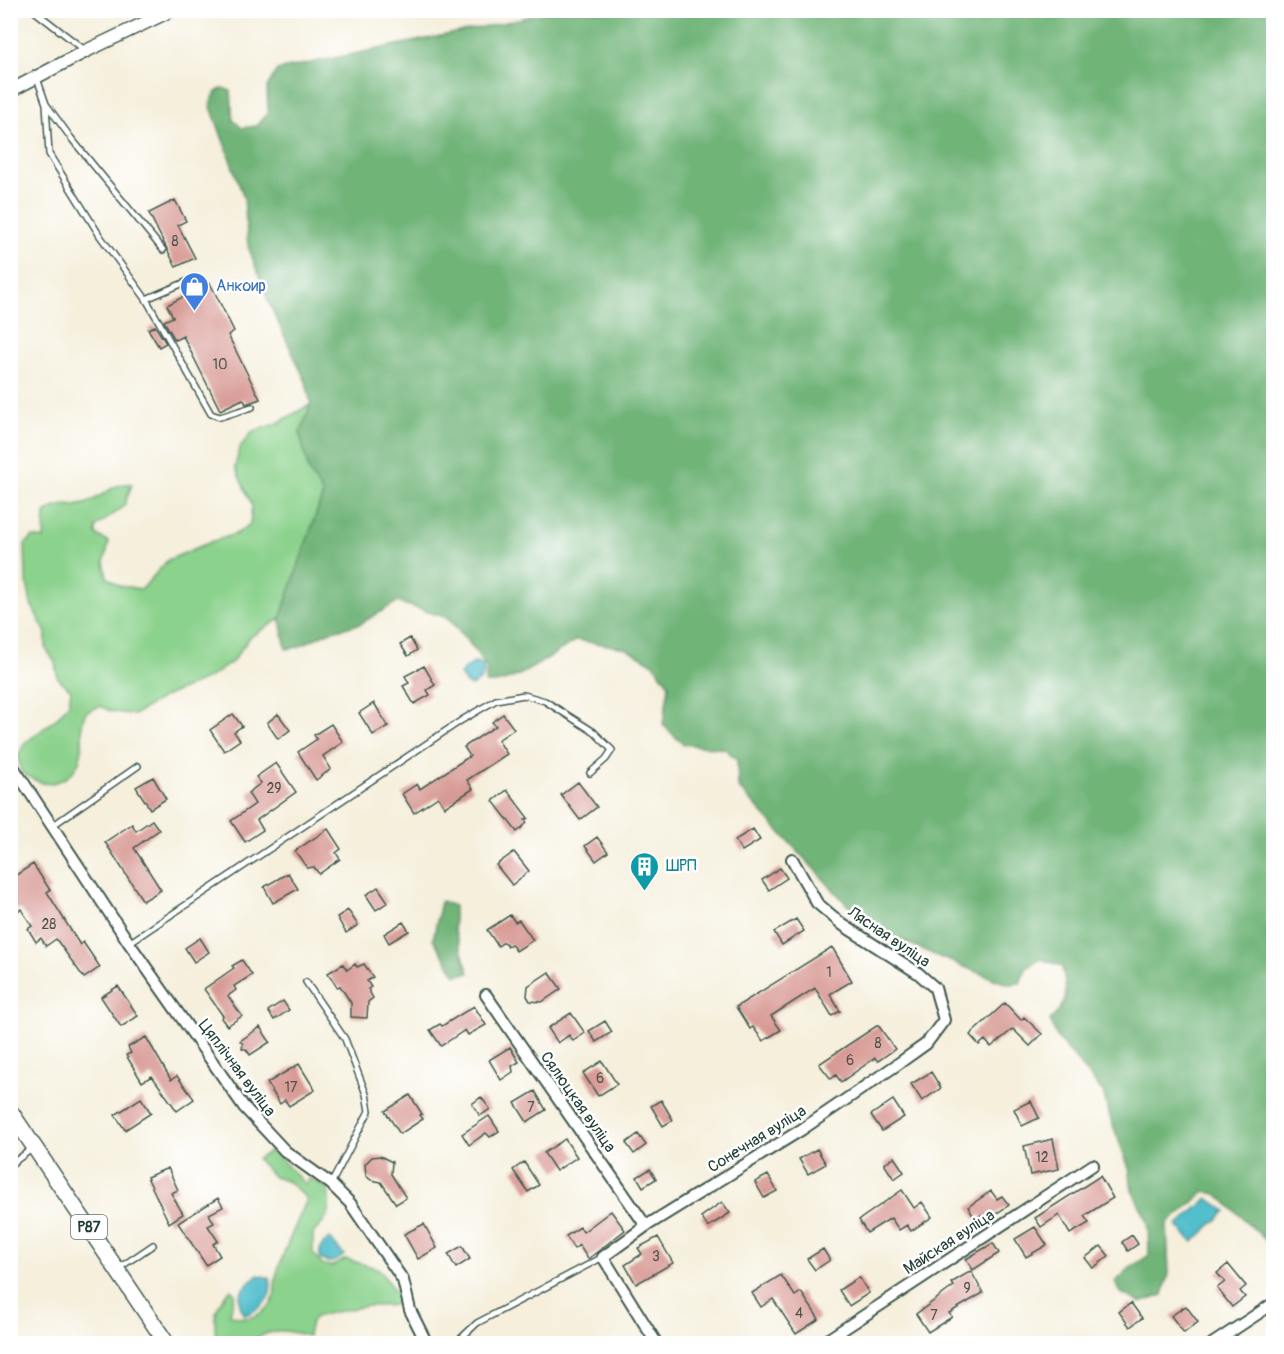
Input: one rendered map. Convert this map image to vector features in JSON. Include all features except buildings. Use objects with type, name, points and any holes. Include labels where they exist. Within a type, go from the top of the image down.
[{"type":"main road","name":"Р87","points":[[10,1111],[118,1269],[161,1341]]},
{"type":"street","points":[[10,91],[172,10]]},
{"type":"street","name":"Цяплічная вуліца","points":[[10,762],[129,943],[244,1107],[285,1151],[331,1184],[350,1203],[403,1280],[410,1310],[427,1344]]},
{"type":"street","name":"Лясная вуліца","points":[[792,860],[817,903],[843,925],[918,973],[935,988],[944,1020],[926,1044]]},
{"type":"street","name":"Сялюцкая вуліца","points":[[486,994],[646,1226]]},
{"type":"street","name":"Сонечная вуліца","points":[[603,1257],[646,1226],[801,1130],[926,1044]]},
{"type":"street","name":"Майская вуліца","points":[[821,1344],[1093,1165]]},
{"type":"street","points":[[603,1257],[657,1344]]},
{"type":"street","points":[[1212,1344],[1274,1303]]},
{"type":"lane","points":[[33,10],[86,51]]},
{"type":"lane","points":[[37,78],[46,104],[49,154],[100,236],[146,299],[211,414],[220,417],[252,407]]},
{"type":"lane","points":[[46,104],[70,138],[163,250]]},
{"type":"lane","points":[[146,299],[186,282]]},
{"type":"lane","points":[[129,943],[462,720],[496,700],[524,696],[545,701],[594,732],[612,750],[606,759],[590,773]]},
{"type":"lane","points":[[52,826],[138,765]]},
{"type":"lane","points":[[306,982],[345,1039],[366,1094],[369,1111],[331,1184]]},
{"type":"lane","points":[[10,1165],[35,1147]]},
{"type":"lane","points":[[118,1269],[153,1245]]},
{"type":"lane","points":[[455,1344],[477,1323],[603,1257]]},
{"type":"green space","points":[[550,11],[1273,11],[1273,1247],[1217,1194],[1205,1192],[1167,1224],[1169,1274],[1163,1295],[1141,1303],[1121,1293],[1115,1282],[1149,1255],[1148,1222],[1132,1190],[1129,1168],[1103,1092],[1057,1037],[1050,1020],[1064,1002],[1066,989],[1062,966],[1041,959],[1026,969],[1020,983],[1007,984],[866,925],[738,787],[737,760],[725,749],[683,744],[663,725],[669,685],[654,664],[626,648],[576,640],[519,675],[495,683],[485,683],[487,669],[476,651],[448,618],[397,602],[360,624],[328,632],[298,647],[286,649],[280,619],[323,494],[309,471],[300,434],[311,404],[306,382],[269,303],[248,246],[244,198],[210,104],[216,92],[223,88],[231,91],[233,120],[242,128],[257,126],[268,113],[267,87],[277,70],[503,23]]},
{"type":"green space","points":[[311,404],[300,434],[309,471],[323,494],[280,619],[250,637],[232,662],[210,677],[164,697],[134,715],[111,711],[100,706],[86,712],[82,725],[79,760],[72,773],[66,778],[52,783],[43,783],[21,772],[18,757],[24,744],[57,718],[69,703],[71,690],[58,678],[55,662],[46,649],[46,633],[31,604],[26,577],[25,544],[33,537],[44,539],[45,513],[57,506],[74,506],[91,502],[119,485],[132,484],[124,506],[96,527],[96,535],[109,542],[104,562],[107,577],[120,586],[142,589],[168,560],[236,534],[250,524],[252,505],[235,467],[240,447],[253,431],[276,424]]},
{"type":"green space","points":[[441,901],[454,906],[454,929],[469,973],[456,975],[433,939]]},
{"type":"green space","points":[[272,1150],[305,1184],[310,1178],[328,1189],[328,1214],[313,1233],[313,1253],[322,1265],[333,1266],[346,1259],[379,1269],[402,1302],[390,1306],[358,1307],[314,1318],[308,1336],[275,1331],[255,1339],[256,1343],[217,1343],[216,1314],[221,1302],[231,1289],[235,1294],[230,1314],[235,1316],[252,1317],[271,1304],[282,1258],[307,1199],[289,1182],[274,1177],[257,1159]]},
{"type":"water","points":[[476,662],[483,665],[484,673],[480,680],[471,686],[466,684],[460,675],[464,669]]},
{"type":"water","points":[[1208,1198],[1226,1211],[1193,1242],[1177,1226]]},
{"type":"water","points":[[329,1238],[344,1255],[332,1262],[320,1259],[321,1247]]},
{"type":"water","points":[[258,1275],[270,1278],[269,1297],[257,1309],[245,1315],[241,1309],[241,1293]]},
{"type":"place","name":"Анкоир","points":[[195,312]]},
{"type":"place","name":"ШРП","points":[[645,892]]}]
